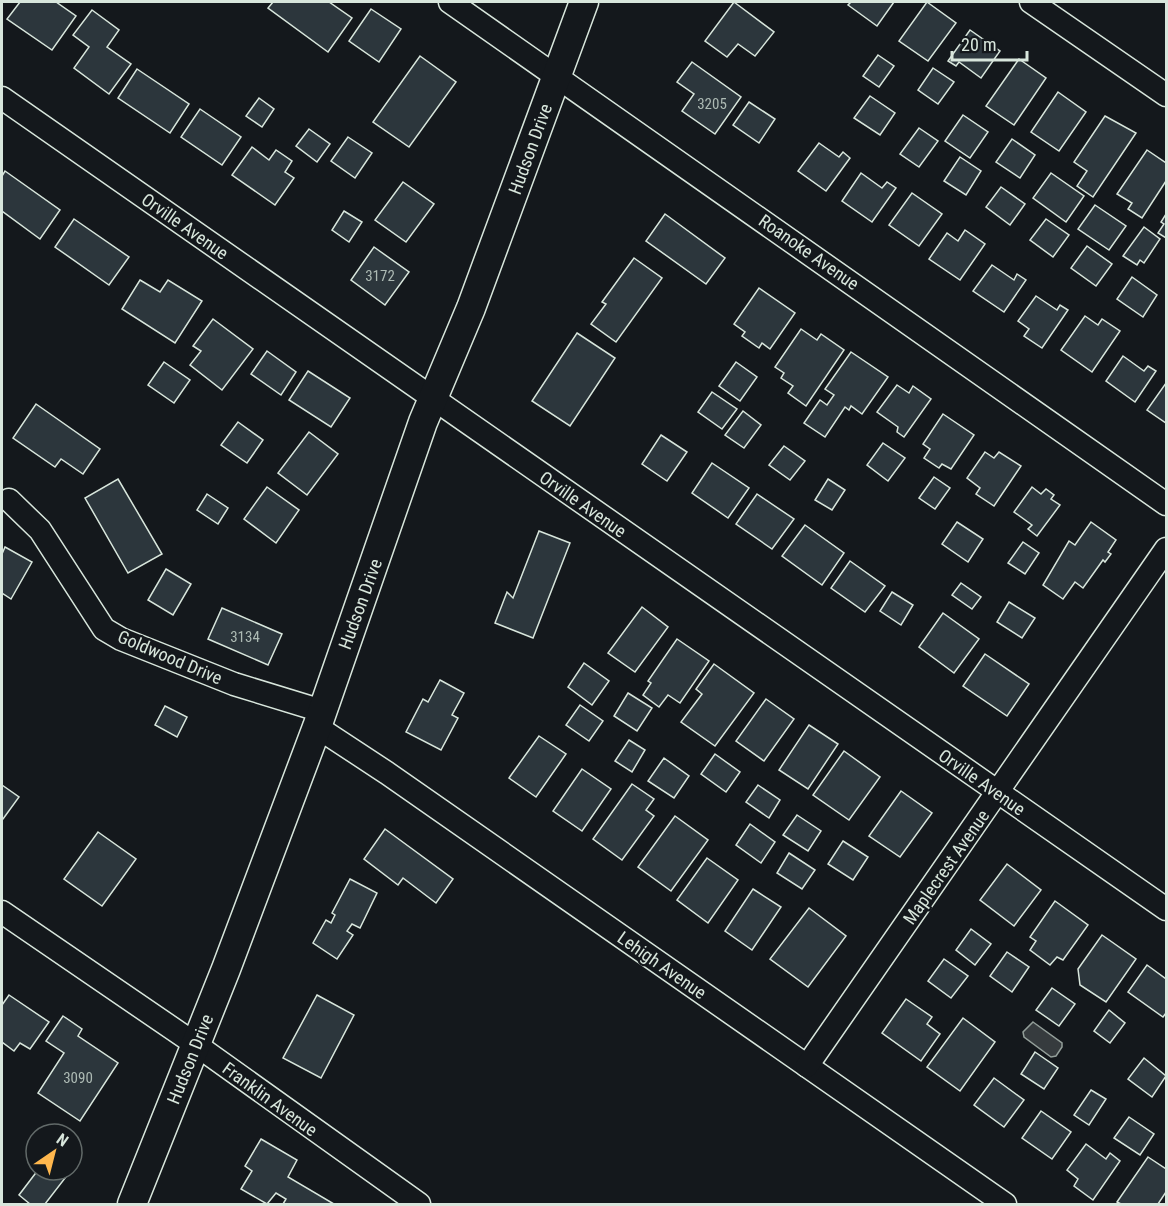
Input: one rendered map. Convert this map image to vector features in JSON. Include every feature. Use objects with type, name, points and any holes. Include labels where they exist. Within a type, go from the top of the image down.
[{"type":"street","name":"Roanoke Avenue","points":[[450,2],[1167,504]]},
{"type":"street","name":"Hudson Drive","points":[[132,1204],[320,719],[434,396],[471,308],[584,2]]},
{"type":"street","points":[[1032,2],[1167,95]]},
{"type":"street","name":"Orville Avenue","points":[[2,98],[346,339],[434,396],[508,452],[998,794],[1167,909]]},
{"type":"street","name":"Goldwood Drive","points":[[9,500],[40,530],[104,628],[113,634],[320,719]]},
{"type":"street","name":"Maplecrest Avenue","points":[[807,1066],[1167,549]]},
{"type":"street","name":"Lehigh Avenue","points":[[320,719],[1005,1204]]},
{"type":"street","name":"Franklin Avenue","points":[[2,912],[195,1044],[419,1204]]},
{"type":"shaded area","points":[[1033,1022],[1062,1043],[1056,1056],[1051,1057],[1024,1037],[1023,1032]]},
{"type":"building","points":[[20,2],[56,2],[76,16],[52,50],[7,19]]},
{"type":"building","points":[[273,2],[329,2],[352,18],[328,52],[268,8]]},
{"type":"building","points":[[734,2],[774,32],[755,56],[738,44],[727,57],[705,41]]},
{"type":"building","points":[[851,2],[894,2],[877,26],[848,5]]},
{"type":"building","points":[[927,2],[956,23],[928,61],[899,41]]},
{"type":"building","points":[[371,9],[401,29],[379,62],[349,41]]},
{"type":"building","points":[[92,10],[119,30],[107,47],[131,64],[109,94],[74,68],[89,47],[73,35]]},
{"type":"building","points":[[970,30],[1000,51],[981,78],[959,62],[956,66],[948,61]]},
{"type":"building","points":[[878,55],[894,66],[879,87],[863,76]]},
{"type":"building","points":[[420,56],[456,82],[409,147],[373,122]]},
{"type":"building","points":[[1019,59],[1046,78],[1014,125],[986,106]]},
{"type":"building","points":[[692,62],[741,97],[715,134],[682,111],[694,94],[677,82]]},
{"type":"building","points":[[933,68],[954,82],[938,104],[918,90]]},
{"type":"building","points":[[137,69],[189,104],[170,133],[118,98]]},
{"type":"building","points":[[1058,92],[1086,112],[1059,151],[1031,132]]},
{"type":"building","points":[[870,96],[895,113],[880,135],[854,118]]},
{"type":"building","points":[[259,98],[274,109],[262,127],[246,116]]},
{"type":"building","points":[[749,102],[775,119],[759,143],[733,125]]},
{"type":"building","points":[[200,109],[241,137],[222,165],[181,137]]},
{"type":"building","points":[[963,115],[988,132],[970,158],[945,141]]},
{"type":"building","points":[[1105,116],[1136,133],[1093,197],[1077,186],[1087,171],[1074,162]]},
{"type":"building","points":[[919,128],[938,141],[919,167],[900,154]]},
{"type":"building","points":[[309,129],[330,144],[317,162],[296,146]]},
{"type":"building","points":[[348,137],[372,153],[355,178],[331,161]]},
{"type":"building","points":[[1012,139],[1035,155],[1020,178],[996,162]]},
{"type":"building","points":[[819,143],[839,157],[843,152],[850,158],[826,191],[798,171]]},
{"type":"building","points":[[252,147],[269,160],[276,150],[292,161],[285,172],[294,178],[275,205],[232,175]]},
{"type":"building","points":[[1147,150],[1166,163],[1166,181],[1142,218],[1128,209],[1132,203],[1117,194]]},
{"type":"building","points":[[960,157],[981,171],[966,195],[944,181]]},
{"type":"building","points":[[5,171],[60,210],[40,239],[2,211],[2,176]]},
{"type":"building","points":[[861,173],[882,188],[887,182],[896,188],[872,222],[842,201]]},
{"type":"building","points":[[1051,173],[1084,196],[1066,222],[1033,198]]},
{"type":"building","points":[[403,182],[434,204],[406,242],[375,220]]},
{"type":"building","points":[[1001,187],[1025,204],[1010,225],[986,207]]},
{"type":"building","points":[[912,193],[942,214],[919,246],[889,225]]},
{"type":"building","points":[[1095,205],[1126,226],[1109,250],[1078,229]]},
{"type":"building","points":[[344,211],[362,222],[349,242],[332,230]]},
{"type":"building","points":[[665,214],[725,258],[706,284],[646,241]]},
{"type":"building","points":[[1166,214],[1166,238],[1158,233],[1164,224],[1161,222]]},
{"type":"building","points":[[74,219],[129,257],[109,285],[55,247]]},
{"type":"building","points":[[1046,219],[1069,235],[1053,257],[1030,240]]},
{"type":"building","points":[[1144,227],[1160,239],[1144,263],[1140,260],[1137,265],[1123,256]]},
{"type":"building","points":[[965,230],[985,244],[960,280],[929,259],[947,233],[958,241]]},
{"type":"building","points":[[1087,246],[1112,264],[1096,286],[1071,268]]},
{"type":"building","points":[[374,247],[409,272],[385,305],[351,280]]},
{"type":"building","points":[[634,258],[662,278],[616,342],[591,324],[606,304],[602,302]]},
{"type":"building","points":[[992,265],[1014,280],[1017,274],[1026,280],[1004,312],[973,291]]},
{"type":"building","points":[[1132,277],[1157,295],[1143,317],[1117,299]]},
{"type":"building","points":[[140,280],[160,292],[168,280],[202,301],[175,343],[122,309]]},
{"type":"building","points":[[759,288],[795,313],[770,349],[762,343],[759,348],[742,336],[745,332],[734,324]]},
{"type":"building","points":[[1036,296],[1057,310],[1060,305],[1068,310],[1042,348],[1024,336],[1029,329],[1018,321]]},
{"type":"building","points":[[1085,316],[1098,325],[1102,319],[1120,331],[1092,372],[1061,350]]},
{"type":"building","points":[[213,319],[253,349],[222,390],[190,365],[201,351],[193,346]]},
{"type":"building","points":[[801,329],[817,340],[821,334],[844,350],[806,406],[788,393],[793,386],[781,378],[784,373],[775,367]]},
{"type":"building","points":[[577,333],[615,358],[570,426],[532,401]]},
{"type":"building","points":[[267,351],[296,372],[281,395],[251,374]]},
{"type":"building","points":[[851,352],[888,377],[862,414],[851,406],[849,410],[845,407],[825,437],[804,423],[820,400],[827,405],[834,395],[825,389]]},
{"type":"building","points":[[1123,356],[1144,371],[1148,366],[1156,371],[1135,402],[1106,381]]},
{"type":"building","points":[[164,362],[190,380],[174,403],[148,385]]},
{"type":"building","points":[[736,362],[757,377],[740,401],[719,386]]},
{"type":"building","points":[[308,371],[350,398],[331,427],[289,400]]},
{"type":"building","points":[[1166,383],[1166,423],[1147,410]]},
{"type":"building","points":[[897,385],[909,393],[913,386],[931,399],[904,437],[897,432],[898,427],[877,412]]},
{"type":"building","points":[[712,392],[737,409],[722,429],[698,412]]},
{"type":"building","points":[[36,404],[100,449],[83,474],[61,459],[55,467],[13,438]]},
{"type":"building","points":[[743,411],[761,425],[744,448],[725,435]]},
{"type":"building","points":[[943,414],[974,435],[951,469],[942,464],[939,468],[924,458],[930,449],[923,444]]},
{"type":"building","points":[[238,422],[263,440],[247,463],[221,445]]},
{"type":"building","points":[[309,432],[338,454],[307,495],[278,473]]},
{"type":"building","points":[[661,435],[687,452],[667,481],[642,464]]},
{"type":"building","points":[[883,443],[905,458],[888,481],[867,465]]},
{"type":"building","points":[[784,446],[805,461],[790,480],[769,465]]},
{"type":"building","points":[[985,452],[994,458],[999,452],[1021,466],[994,506],[976,494],[980,488],[967,478]]},
{"type":"building","points":[[712,463],[749,488],[728,518],[692,493]]},
{"type":"building","points":[[934,477],[950,488],[935,509],[919,498]]},
{"type":"building","points":[[118,479],[162,554],[128,573],[85,498]]},
{"type":"building","points":[[828,479],[845,490],[832,510],[815,500]]},
{"type":"building","points":[[267,487],[299,510],[276,543],[244,519]]},
{"type":"building","points":[[1032,487],[1041,494],[1046,489],[1054,495],[1051,499],[1060,505],[1037,536],[1028,529],[1032,525],[1014,512]]},
{"type":"building","points":[[207,494],[228,508],[218,524],[197,510]]},
{"type":"building","points":[[757,494],[794,519],[772,549],[736,524]]},
{"type":"building","points":[[957,522],[983,539],[968,562],[942,544]]},
{"type":"building","points":[[1091,522],[1116,540],[1108,552],[1111,554],[1105,562],[1103,560],[1083,588],[1075,582],[1063,599],[1043,585],[1069,541],[1075,545]]},
{"type":"building","points":[[805,525],[844,553],[822,585],[782,556]]},
{"type":"building","points":[[539,531],[570,543],[533,638],[495,623],[507,592],[513,598]]},
{"type":"building","points":[[1023,542],[1039,553],[1025,574],[1008,563]]},
{"type":"building","points":[[5,547],[32,562],[11,599],[2,593],[2,554]]},
{"type":"building","points":[[850,561],[885,586],[865,612],[831,588]]},
{"type":"building","points":[[166,569],[191,584],[173,615],[148,600]]},
{"type":"building","points":[[961,583],[981,597],[972,609],[952,595]]},
{"type":"building","points":[[892,592],[913,605],[901,625],[880,611]]},
{"type":"building","points":[[1009,602],[1035,618],[1022,638],[997,622]]},
{"type":"building","points":[[642,607],[668,627],[635,672],[608,653]]},
{"type":"building","points":[[222,608],[282,634],[268,665],[208,639]]},
{"type":"building","points":[[943,613],[979,639],[954,673],[919,647]]},
{"type":"building","points":[[677,639],[709,661],[680,703],[668,695],[659,707],[643,695],[651,683],[648,681]]},
{"type":"building","points":[[985,654],[1029,684],[1007,716],[963,686]]},
{"type":"building","points":[[584,663],[609,681],[592,705],[568,687]]},
{"type":"building","points":[[714,664],[754,693],[715,746],[681,722],[702,694],[696,689]]},
{"type":"building","points":[[440,680],[464,693],[452,715],[458,718],[441,750],[406,732],[423,699],[428,702]]},
{"type":"building","points":[[628,693],[652,708],[637,731],[614,716]]},
{"type":"building","points":[[766,699],[794,719],[764,761],[736,741]]},
{"type":"building","points":[[580,705],[603,721],[589,741],[566,725]]},
{"type":"building","points":[[165,706],[187,717],[177,737],[155,725]]},
{"type":"building","points":[[809,725],[838,744],[808,789],[779,770]]},
{"type":"building","points":[[539,736],[566,754],[536,797],[509,778]]},
{"type":"building","points":[[629,740],[645,750],[632,772],[615,761]]},
{"type":"building","points":[[844,751],[880,777],[849,820],[813,795]]},
{"type":"building","points":[[715,754],[740,772],[726,792],[701,774]]},
{"type":"building","points":[[664,758],[689,776],[674,798],[648,781]]},
{"type":"building","points":[[582,769],[611,789],[582,831],[553,811]]},
{"type":"building","points":[[632,784],[654,799],[646,810],[654,816],[622,860],[593,839]]},
{"type":"building","points":[[2,785],[19,797],[3,819],[2,819]]},
{"type":"building","points":[[758,785],[780,800],[769,818],[746,802]]},
{"type":"building","points":[[901,791],[932,813],[900,857],[869,836]]},
{"type":"building","points":[[797,815],[821,831],[808,851],[783,835]]},
{"type":"building","points":[[675,816],[708,840],[671,891],[638,867]]},
{"type":"building","points":[[750,824],[775,842],[761,863],[736,845]]},
{"type":"building","points":[[385,829],[453,879],[436,903],[403,878],[398,885],[364,859]]},
{"type":"building","points":[[98,832],[136,859],[102,906],[64,879]]},
{"type":"building","points":[[843,841],[868,857],[853,880],[828,864]]},
{"type":"building","points":[[789,853],[815,870],[802,889],[777,873]]},
{"type":"building","points":[[707,858],[738,880],[708,923],[677,900]]},
{"type":"building","points":[[1007,864],[1041,890],[1014,926],[980,900]]},
{"type":"building","points":[[350,879],[377,893],[360,928],[352,924],[347,931],[353,935],[337,959],[313,943],[326,920],[331,923],[335,915],[332,913]]},
{"type":"building","points":[[753,889],[781,907],[752,950],[725,931]]},
{"type":"building","points":[[1055,901],[1088,925],[1063,960],[1057,957],[1050,965],[1030,950],[1036,941],[1030,937]]},
{"type":"building","points":[[809,908],[846,936],[808,987],[770,959]]},
{"type":"building","points":[[971,929],[991,944],[975,965],[956,950]]},
{"type":"building","points":[[1102,935],[1136,959],[1106,1002],[1080,985],[1078,969]]},
{"type":"building","points":[[1007,952],[1029,967],[1012,992],[990,976]]},
{"type":"building","points":[[944,959],[968,976],[951,998],[928,981]]},
{"type":"building","points":[[1147,965],[1166,979],[1166,1013],[1163,1017],[1128,992]]},
{"type":"building","points":[[1052,988],[1075,1004],[1059,1026],[1036,1010]]},
{"type":"building","points":[[9,995],[49,1022],[30,1049],[20,1043],[14,1051],[2,1042],[2,1005]]},
{"type":"building","points":[[317,995],[354,1015],[321,1078],[283,1058]]},
{"type":"building","points":[[906,999],[932,1017],[927,1024],[940,1034],[921,1061],[882,1033]]},
{"type":"building","points":[[1109,1010],[1125,1023],[1110,1043],[1094,1031]]},
{"type":"building","points":[[63,1016],[82,1029],[78,1036],[118,1063],[80,1121],[38,1093],[64,1053],[46,1041]]},
{"type":"building","points":[[963,1018],[995,1042],[960,1091],[927,1067]]},
{"type":"building","points":[[1035,1052],[1058,1068],[1044,1089],[1021,1074]]},
{"type":"building","points":[[1144,1058],[1166,1076],[1152,1097],[1128,1079]]},
{"type":"building","points":[[994,1078],[1024,1100],[1004,1127],[974,1105]]},
{"type":"building","points":[[1091,1090],[1106,1099],[1089,1125],[1074,1115]]},
{"type":"building","points":[[1041,1111],[1071,1132],[1052,1159],[1022,1138]]},
{"type":"building","points":[[1129,1117],[1154,1134],[1140,1155],[1114,1138]]},
{"type":"building","points":[[261,1139],[297,1160],[288,1177],[334,1204],[283,1204],[286,1199],[276,1193],[267,1204],[241,1189],[252,1171],[245,1166]]},
{"type":"building","points":[[1086,1144],[1106,1159],[1110,1153],[1120,1161],[1093,1200],[1074,1186],[1078,1179],[1067,1170]]},
{"type":"building","points":[[1148,1157],[1166,1169],[1166,1192],[1158,1204],[1121,1204],[1117,1202]]},
{"type":"building","points":[[29,1182],[62,1182],[45,1204],[30,1204],[19,1195]]}]
